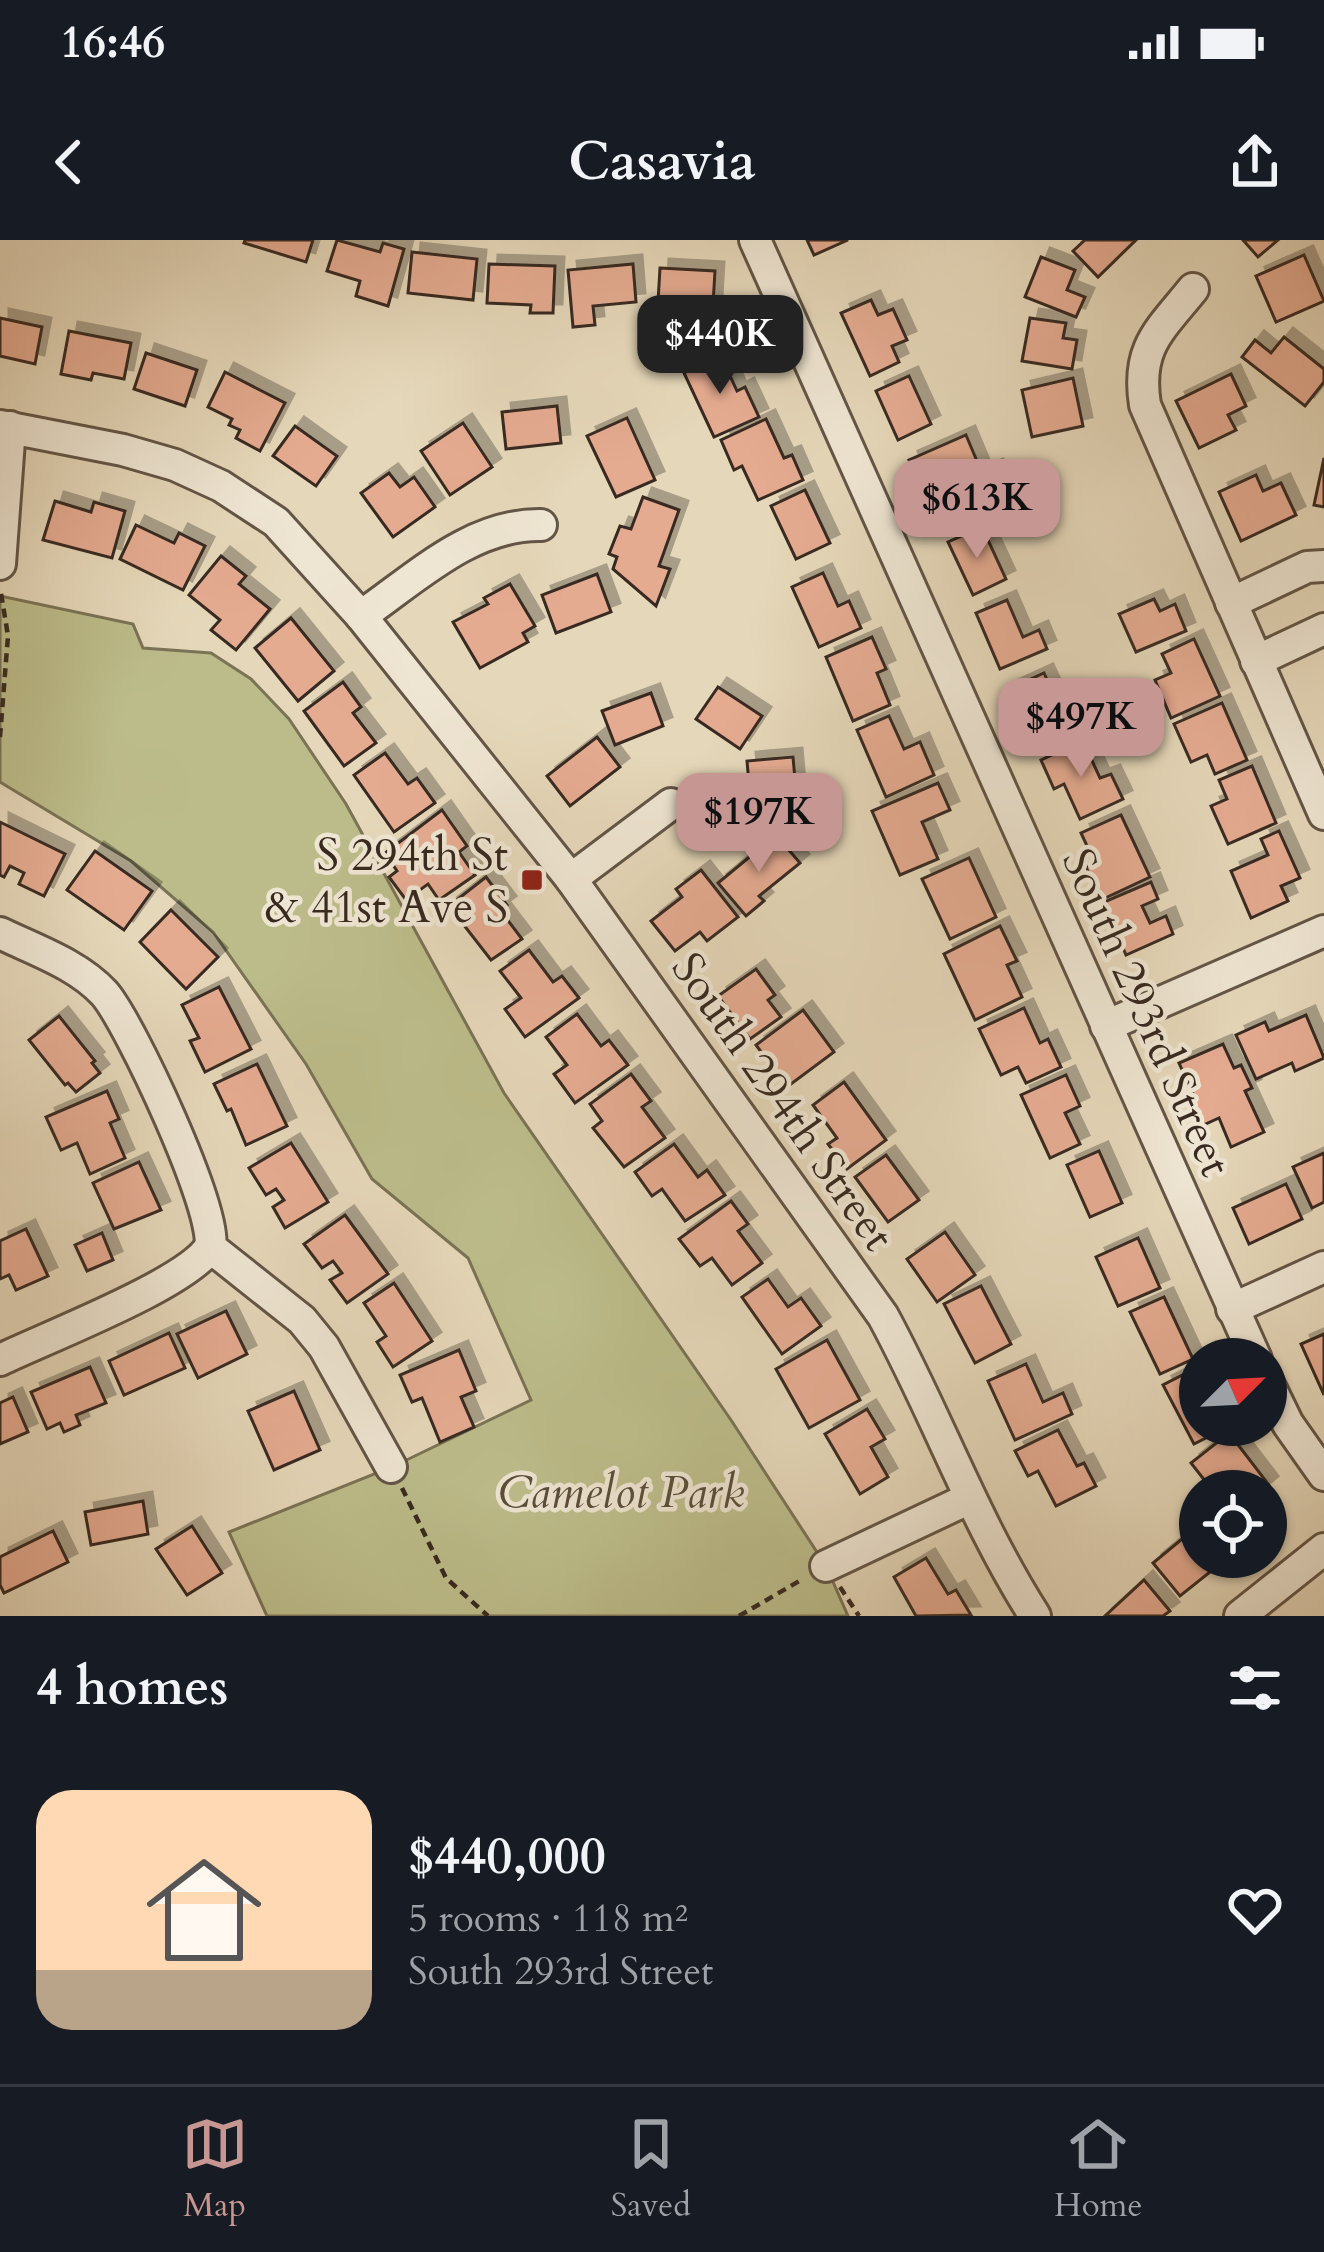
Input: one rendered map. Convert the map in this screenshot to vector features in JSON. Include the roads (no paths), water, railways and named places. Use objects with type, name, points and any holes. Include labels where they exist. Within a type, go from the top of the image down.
[{"type":"street","name":"South 293rd Street","points":[[755,240],[1246,1338]]},
{"type":"street","points":[[1193,289],[1152,339],[1143,358],[1141,382],[1156,433],[1324,814]]},
{"type":"street","points":[[0,564],[5,427]]},
{"type":"street","name":"South 294th Street","points":[[5,427],[123,449],[221,486],[277,522],[361,616],[571,879],[883,1316],[925,1393],[968,1498],[1035,1616]]},
{"type":"street","points":[[361,616],[478,535],[512,525],[542,525]]},
{"type":"street","points":[[1231,603],[1307,567],[1324,566]]},
{"type":"street","points":[[1256,661],[1324,629]]},
{"type":"street","points":[[571,879],[671,804]]},
{"type":"street","points":[[1106,1026],[1324,932]]},
{"type":"street","points":[[0,933],[88,979],[118,1013],[205,1204],[212,1235],[210,1247],[198,1262],[170,1280],[0,1360]]},
{"type":"street","points":[[210,1247],[302,1320],[333,1361],[392,1467]]},
{"type":"street","points":[[1232,1309],[1324,1267]]},
{"type":"street","points":[[1287,1422],[1324,1475]]},
{"type":"street","points":[[826,1566],[968,1498]]},
{"type":"street","points":[[1240,1616],[1324,1549]]},
{"type":"place","name":"S 294th St & 41st Ave S","points":[[532,880]]},
{"type":"park label","name":"Camelot Park","points":[[621,1491]]}]
